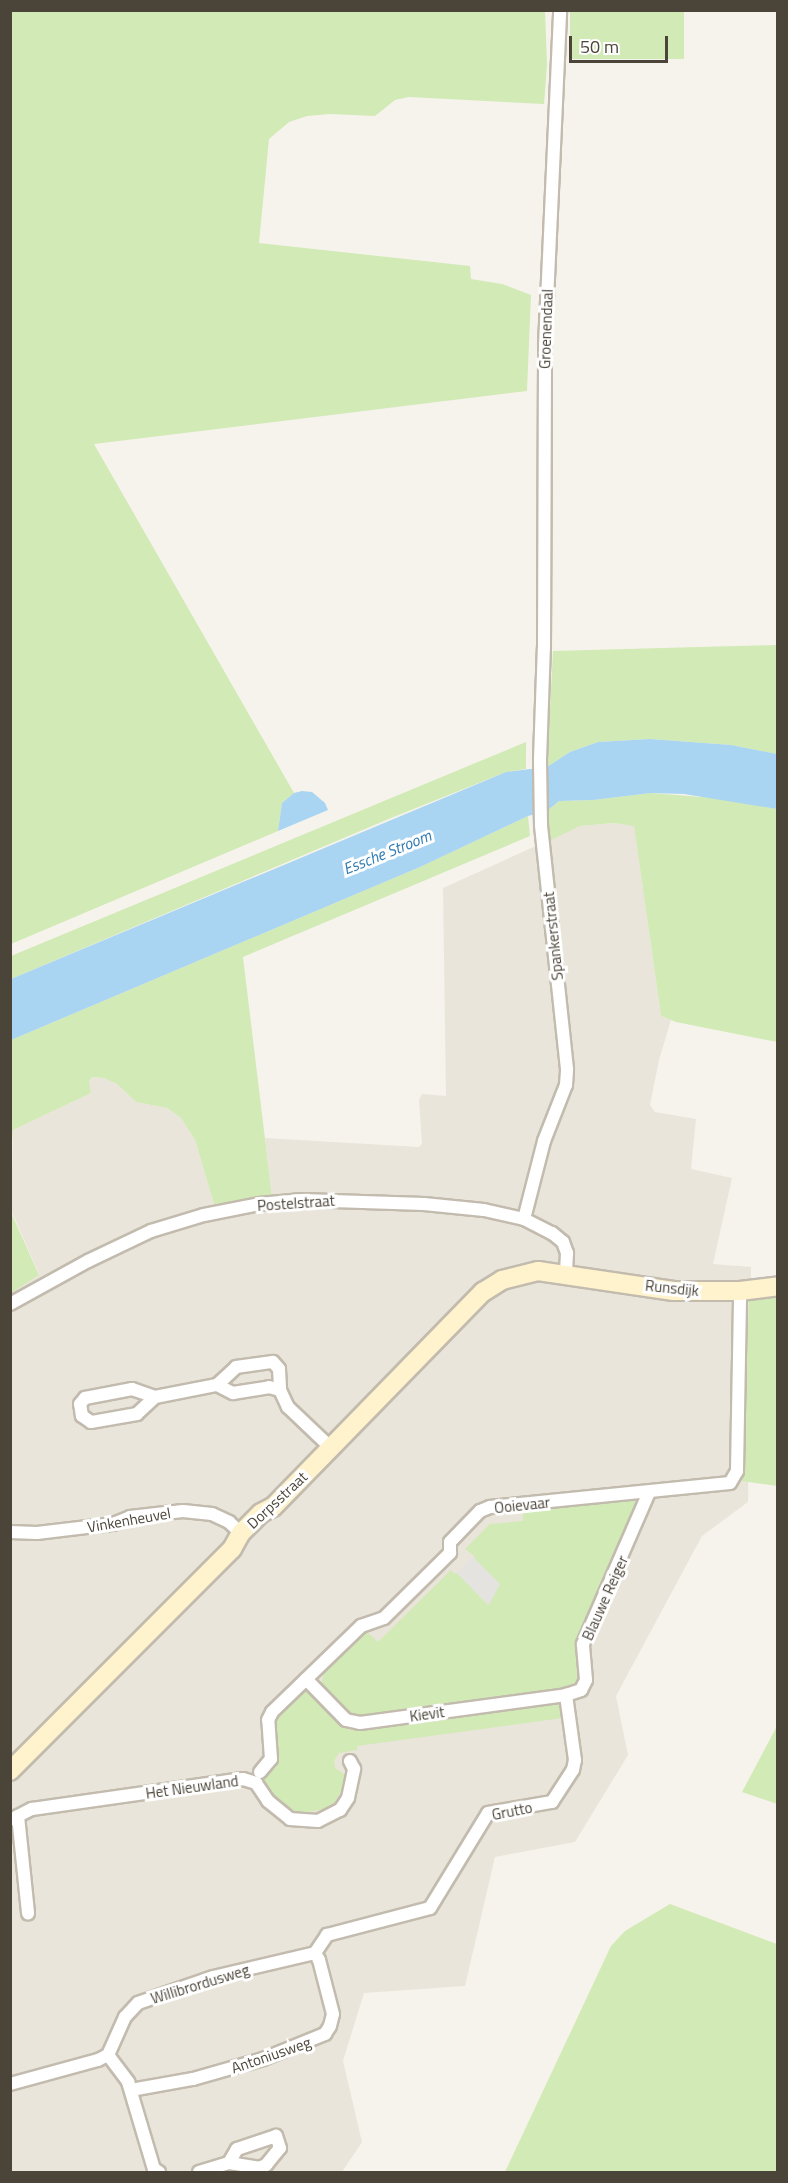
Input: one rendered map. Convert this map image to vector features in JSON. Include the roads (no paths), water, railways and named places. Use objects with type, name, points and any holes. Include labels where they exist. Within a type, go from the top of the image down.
[{"type":"street","name":"Groenendaal","points":[[544,647],[544,345],[560,10]]},
{"type":"street","name":"Spankerstraat","points":[[524,1219],[544,1141],[566,1085],[567,1069],[541,819],[540,759],[544,647]]},
{"type":"street","name":"Postelstraat","points":[[10,1304],[88,1261],[152,1231],[204,1215],[259,1204],[333,1200],[424,1204],[484,1210],[524,1219],[552,1233],[562,1242],[567,1254],[566,1273]]},
{"type":"street","name":"Dorpsstraat","points":[[10,1771],[232,1549],[241,1533],[261,1513],[273,1507],[483,1292],[502,1280],[518,1274],[538,1271],[566,1273]]},
{"type":"street","name":"Runsdijk","points":[[566,1273],[674,1291],[740,1291],[777,1286]]},
{"type":"street","name":"Ooievaar","points":[[260,1772],[271,1759],[268,1720],[272,1712],[361,1626],[384,1618],[450,1553],[450,1542],[480,1511],[490,1507],[723,1485],[735,1478],[740,1291]]},
{"type":"street","points":[[155,1397],[137,1414],[91,1422],[82,1416],[80,1404],[85,1398],[132,1389],[155,1397],[217,1385],[236,1367],[273,1362],[279,1369],[280,1390],[288,1407],[331,1448]]},
{"type":"street","points":[[217,1385],[233,1393],[269,1387],[280,1390]]},
{"type":"street","name":"Blauwe Reiger","points":[[566,1695],[581,1690],[585,1686],[583,1644],[649,1492]]},
{"type":"street","name":"Vinkenheuvel","points":[[10,1532],[37,1533],[113,1524],[130,1517],[183,1511],[212,1514],[229,1522],[241,1533]]},
{"type":"street","name":"Kievit","points":[[306,1679],[352,1723],[566,1695]]},
{"type":"street","name":"Grutto","points":[[315,1953],[327,1935],[430,1908],[488,1813],[552,1802],[575,1765],[566,1695]]},
{"type":"street","name":"Het Nieuwland","points":[[14,1818],[32,1809],[243,1779],[256,1783],[268,1801],[290,1818],[303,1822],[318,1821],[340,1810],[348,1798],[354,1769],[350,1761]]},
{"type":"street","points":[[14,1818],[28,1913]]},
{"type":"street","name":"Willibrordusweg","points":[[108,2055],[124,2017],[138,2004],[213,1977],[315,1953]]},
{"type":"street","name":"Antoniusweg","points":[[131,2090],[194,2079],[252,2063],[325,2034],[333,2014],[319,1960],[315,1953]]},
{"type":"street","points":[[10,2084],[98,2060],[108,2055],[131,2090],[152,2171]]},
{"type":"street","points":[[199,2172],[229,2163]]},
{"type":"water","name":"Essche Stroom","points":[[650,739],[731,745],[777,754],[777,809],[684,794],[651,793],[593,800],[559,801],[547,811],[528,816],[420,867],[11,1040],[11,979],[506,772],[547,767],[570,752],[598,742]]},
{"type":"water","points":[[312,792],[325,803],[328,810],[278,831],[282,803],[294,793]]}]
